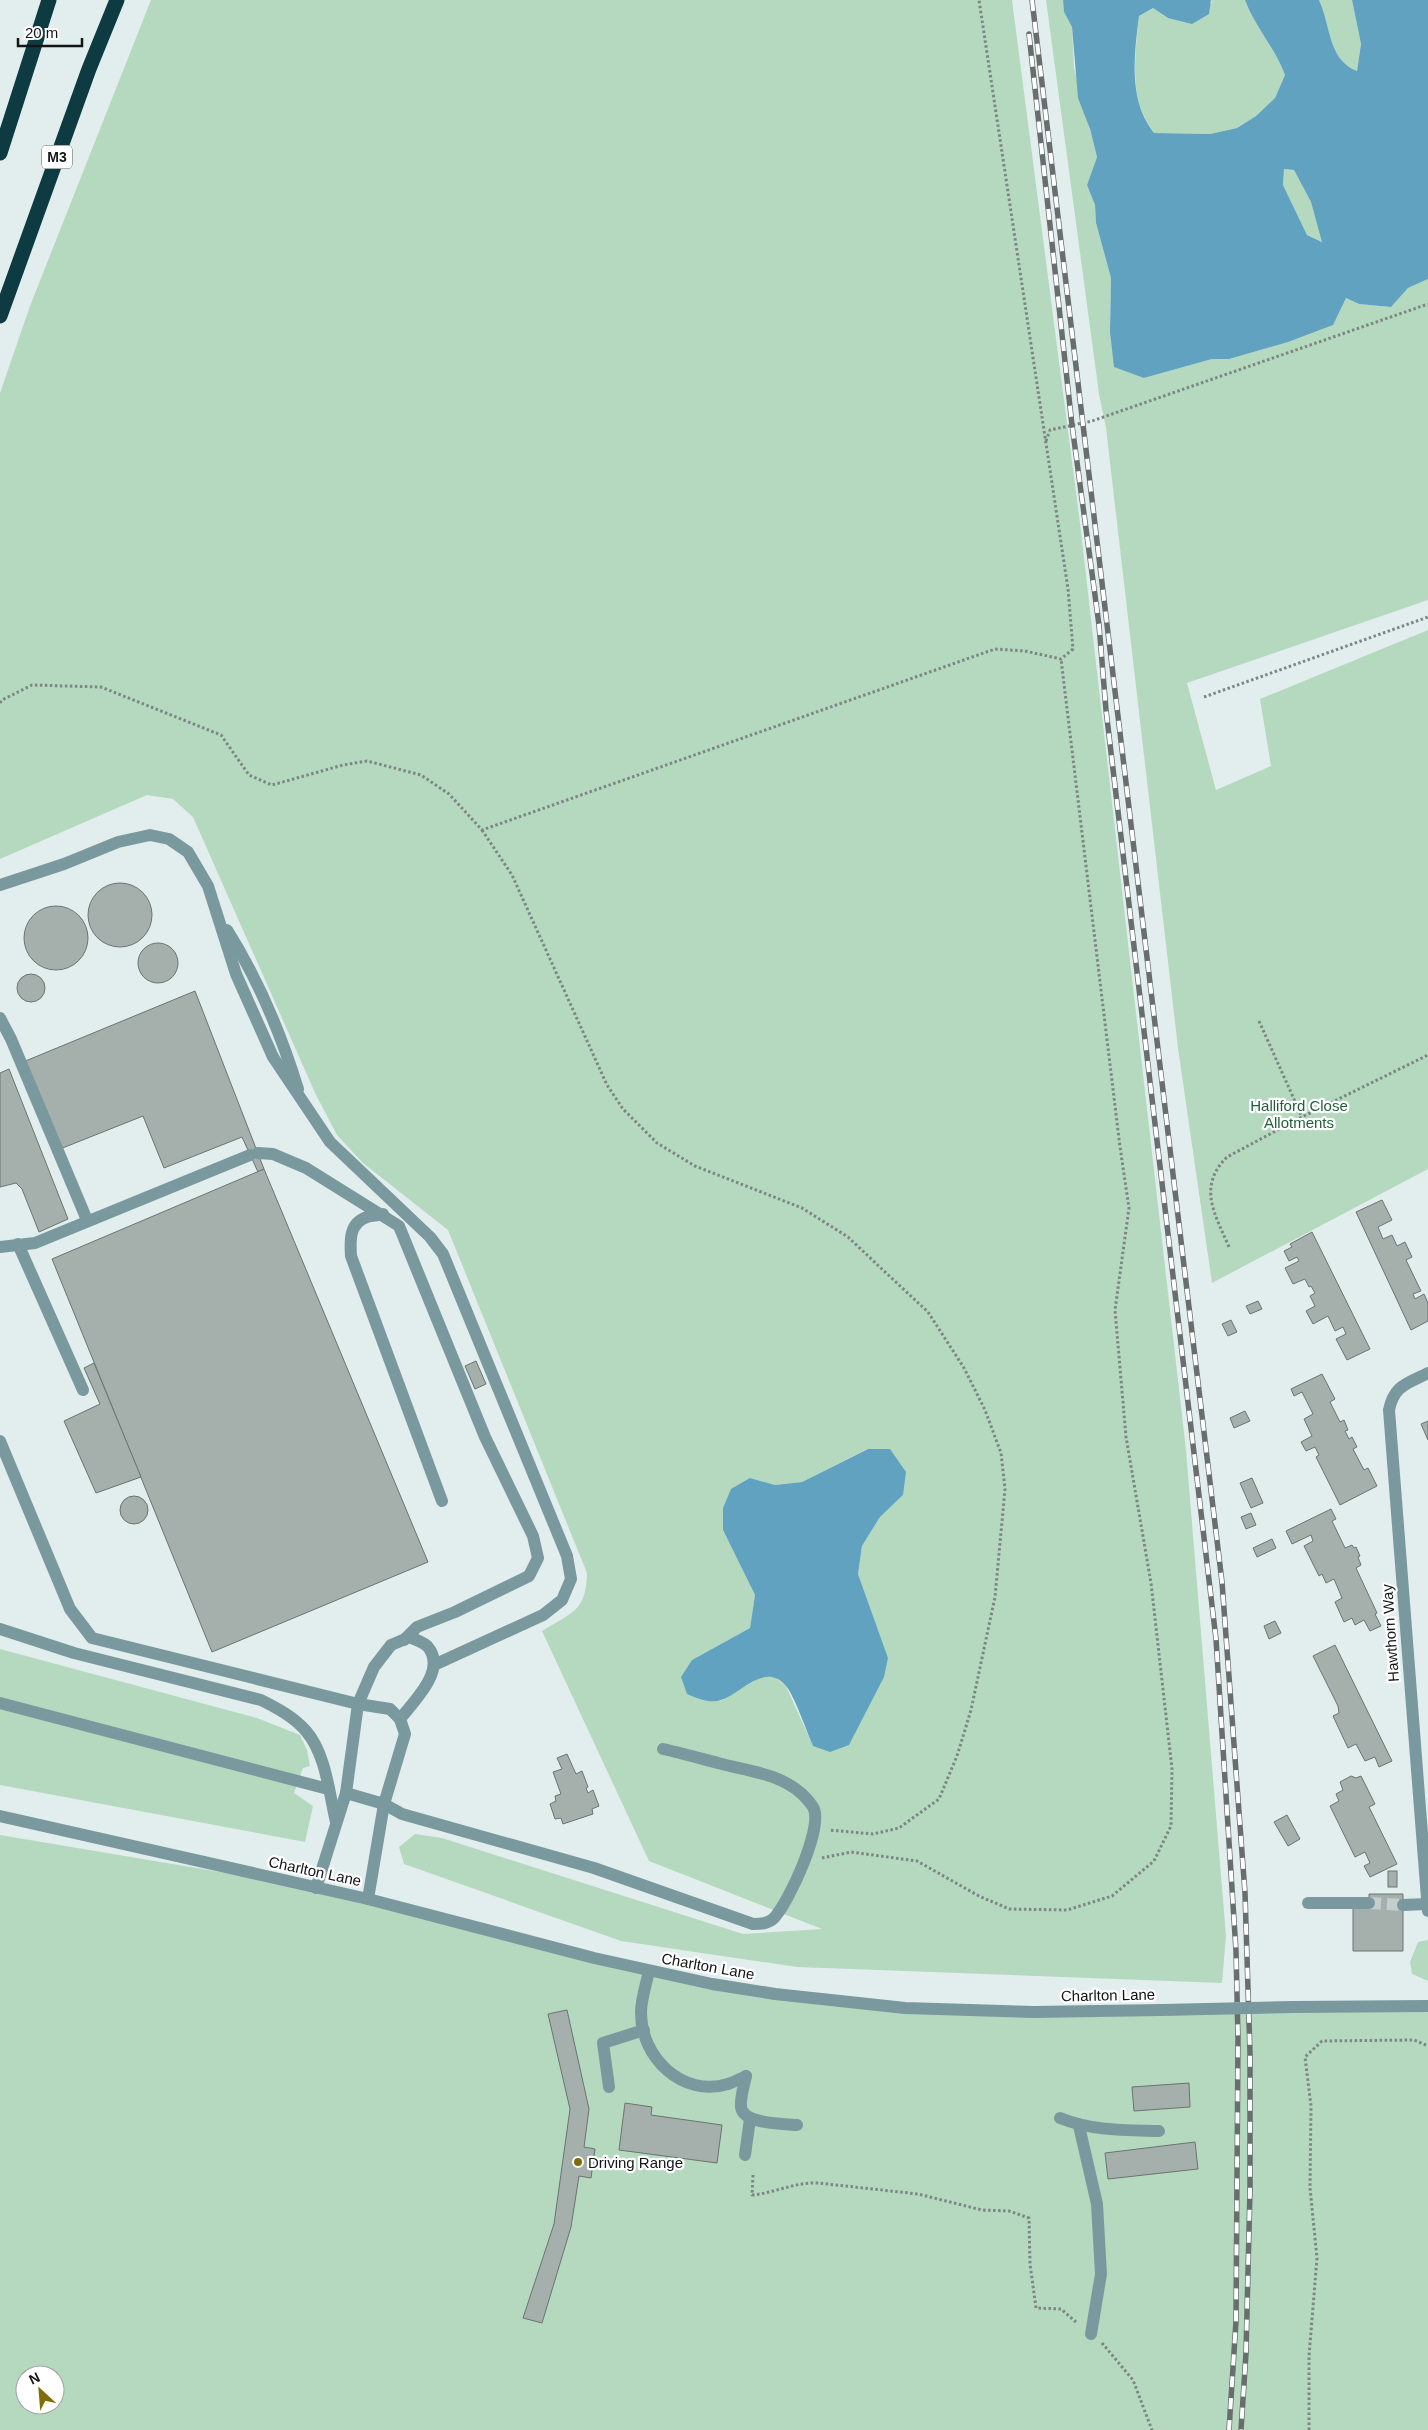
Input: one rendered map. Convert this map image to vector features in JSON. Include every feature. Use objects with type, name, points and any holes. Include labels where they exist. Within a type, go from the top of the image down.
[{"type":"highway","points":[[0,153],[48,0]]},
{"type":"highway","name":"M3","points":[[0,316],[89,69],[117,0]]},
{"type":"street","points":[[0,885],[64,864],[118,842],[150,835],[169,839],[188,852],[208,886],[236,974],[261,1033],[273,1057],[302,1103],[330,1142],[430,1238],[444,1254],[567,1556],[572,1579],[562,1600],[544,1615],[434,1665]]},
{"type":"street","points":[[0,1018],[12,1040],[87,1220]]},
{"type":"street","points":[[0,1246],[35,1243],[87,1220],[254,1154],[274,1154],[306,1168],[399,1226],[485,1437],[533,1536],[538,1558],[529,1576],[455,1612],[417,1627],[404,1640]]},
{"type":"street","points":[[392,1203],[382,1215],[365,1217],[354,1226],[350,1238],[351,1256],[442,1501]]},
{"type":"street","points":[[18,1244],[83,1390]]},
{"type":"street","name":"Hawthorn Way","points":[[1427,1908],[1390,1410],[1392,1395],[1403,1386],[1428,1373]]},
{"type":"street","points":[[0,1441],[70,1608],[92,1638],[358,1704],[390,1710],[400,1719],[405,1734],[384,1804],[368,1899]]},
{"type":"street","points":[[0,1629],[74,1653],[262,1700],[287,1714],[306,1731],[317,1748],[336,1823]]},
{"type":"street","points":[[316,1888],[346,1793],[358,1704],[374,1666],[391,1645],[410,1637],[427,1646],[434,1665],[428,1682],[400,1719]]},
{"type":"street","points":[[0,1703],[328,1789]]},
{"type":"street","points":[[346,1793],[384,1804],[402,1814],[594,1868],[753,1924],[763,1924],[774,1919],[789,1894],[804,1862],[814,1826],[814,1810],[788,1783],[775,1776],[662,1749]]},
{"type":"street","name":"Charlton Lane","points":[[0,1816],[368,1899],[649,1971],[776,1994],[905,2008],[1034,2012],[1428,2006]]},
{"type":"street","points":[[1308,1902],[1369,1903]]},
{"type":"street","points":[[1403,1905],[1427,1908]]},
{"type":"street","points":[[649,1971],[641,2012],[646,2042],[661,2067],[683,2081],[706,2085],[726,2084],[746,2076],[740,2107],[743,2114],[750,2119],[796,2126]]},
{"type":"street","points":[[609,2087],[603,2043],[644,2030]]},
{"type":"street","points":[[1060,2118],[1079,2126],[1102,2129],[1159,2131]]},
{"type":"street","points":[[745,2155],[750,2119]]},
{"type":"street","points":[[1079,2126],[1098,2212],[1101,2274],[1091,2334]]},
{"type":"path","points":[[979,0],[1068,590],[1073,649],[1061,659]]},
{"type":"path","points":[[1046,441],[1050,430],[1092,421],[1428,304]]},
{"type":"path","points":[[1204,697],[1428,617]]},
{"type":"path","points":[[482,830],[995,648],[1025,651],[1061,659]]},
{"type":"path","points":[[804,1862],[851,1852],[917,1861],[979,1896],[1009,1909],[1067,1910],[1112,1896],[1154,1861],[1171,1826],[1172,1769],[1151,1583],[1126,1437],[1115,1310],[1129,1208],[1118,1137],[1061,659]]},
{"type":"path","points":[[0,703],[2,700],[32,685],[101,687],[221,735],[249,774],[272,785],[343,764],[367,761],[421,775],[449,794],[482,830],[512,875],[607,1085],[623,1109],[657,1143],[695,1166],[802,1208],[848,1237],[928,1312],[964,1368],[985,1410],[1001,1453],[1005,1489],[996,1597],[971,1710],[957,1756],[939,1799],[899,1828],[872,1834],[836,1832],[814,1826]]},
{"type":"path","points":[[1259,1021],[1302,1117]]},
{"type":"path","points":[[1229,1247],[1211,1206],[1210,1189],[1220,1164],[1227,1157],[1302,1117],[1428,1055]]},
{"type":"path","points":[[1309,2430],[1309,2356],[1317,2258],[1310,2188],[1311,2106],[1305,2057],[1322,2041],[1414,2040],[1428,2046]]},
{"type":"path","points":[[753,2175],[752,2195],[770,2193],[802,2183],[818,2183],[918,2194],[982,2210],[1008,2211],[1029,2218],[1030,2264],[1036,2308],[1062,2310],[1101,2342],[1133,2380],[1152,2430]]},
{"type":"green space","points":[[151,0],[1012,0],[1080,523],[1186,1450],[1226,1936],[1222,1983],[797,1967],[621,1941],[404,1864],[399,1847],[415,1834],[442,1838],[743,1934],[822,1929],[649,1861],[542,1631],[575,1610],[584,1596],[587,1573],[448,1230],[363,1163],[337,1135],[316,1095],[193,817],[173,799],[147,795],[0,859],[0,393],[30,306]],"holes":[[[867,1449],[903,1495],[880,1517],[862,1546],[858,1574],[888,1659],[813,1746],[786,1686],[775,1677],[763,1676],[720,1701],[692,1660],[750,1628],[755,1595],[723,1530],[750,1478],[775,1485],[802,1482]]]},
{"type":"green space","name":"Halliford Close Allotments","points":[[1046,0],[1063,0],[1064,12],[1072,27],[1074,68],[1097,157],[1087,185],[1095,205],[1096,223],[1111,278],[1110,332],[1144,378],[1212,359],[1229,359],[1346,298],[1359,304],[1391,307],[1408,288],[1428,279],[1428,600],[1187,683],[1216,790],[1271,766],[1260,699],[1428,630],[1428,1169],[1212,1283],[1178,1048],[1106,428],[1099,394]]},
{"type":"green space","points":[[1211,0],[1245,0],[1285,75],[1275,98],[1256,116],[1237,128],[1210,134],[1154,133],[1140,106],[1135,77],[1139,16],[1153,8],[1168,18],[1212,3]]},
{"type":"green space","points":[[1319,0],[1352,0],[1361,44],[1357,71],[1348,66],[1335,51]]},
{"type":"green space","points":[[1284,169],[1294,170],[1311,202],[1323,242],[1307,235],[1283,185]]},
{"type":"green space","points":[[0,1649],[257,1718],[300,1735],[307,1750],[310,1766],[303,1768],[294,1793],[313,1806],[305,1842],[0,1785]]},
{"type":"green space","points":[[0,1835],[316,1888],[712,1984],[905,2008],[1428,2006],[1428,2430],[0,2430]]},
{"type":"green space","points":[[1428,1940],[1428,1981],[1412,1974],[1410,1962],[1418,1942]]},
{"type":"water","points":[[1063,0],[1211,0],[1209,14],[1192,24],[1168,18],[1153,8],[1139,16],[1135,61],[1135,77],[1140,106],[1154,133],[1210,134],[1237,128],[1256,116],[1275,98],[1285,75],[1245,0],[1319,0],[1335,51],[1348,66],[1357,71],[1361,44],[1352,0],[1428,0],[1428,279],[1408,288],[1391,307],[1359,304],[1346,298],[1333,325],[1288,342],[1229,359],[1212,359],[1144,378],[1114,367],[1110,332],[1111,278],[1096,223],[1095,205],[1087,185],[1097,157],[1090,129],[1078,98],[1072,27],[1064,12]],"holes":[[[1284,169],[1294,170],[1311,202],[1322,242],[1307,235],[1283,185]]]},
{"type":"water","points":[[868,1449],[890,1449],[906,1472],[903,1495],[880,1517],[862,1546],[858,1574],[888,1658],[884,1677],[849,1745],[830,1752],[813,1746],[793,1697],[786,1686],[778,1679],[770,1677],[761,1678],[753,1681],[729,1697],[712,1701],[687,1694],[681,1677],[692,1660],[750,1628],[755,1595],[723,1530],[723,1508],[731,1489],[750,1478],[775,1485],[802,1482]]},
{"type":"building","points":[[120,883],[138,889],[146,897],[152,915],[146,933],[138,941],[120,947],[102,941],[94,933],[88,915],[94,897],[102,889]]},
{"type":"building","points":[[56,906],[74,912],[82,920],[88,938],[82,956],[74,964],[56,970],[38,964],[30,956],[24,938],[30,920],[38,912]]},
{"type":"building","points":[[158,943],[172,949],[178,963],[172,977],[158,983],[144,977],[138,963],[144,949]]},
{"type":"building","points":[[31,974],[41,978],[45,988],[41,998],[31,1002],[21,998],[17,988],[21,978]]},
{"type":"building","points":[[195,991],[264,1169],[258,1172],[242,1137],[164,1168],[143,1116],[60,1149],[23,1062]]},
{"type":"building","points":[[9,1069],[68,1219],[39,1232],[22,1189],[16,1183],[0,1187],[0,1073]]},
{"type":"building","points":[[264,1169],[428,1562],[212,1652],[52,1259]]},
{"type":"building","points":[[1382,1200],[1392,1220],[1378,1227],[1383,1239],[1392,1235],[1397,1246],[1405,1242],[1412,1257],[1406,1260],[1421,1291],[1413,1294],[1415,1299],[1424,1294],[1428,1303],[1428,1321],[1411,1330],[1356,1212]]},
{"type":"building","points":[[1312,1232],[1370,1349],[1347,1360],[1336,1339],[1346,1334],[1343,1327],[1335,1331],[1328,1316],[1313,1324],[1306,1311],[1315,1306],[1310,1296],[1315,1293],[1305,1279],[1293,1284],[1285,1268],[1299,1261],[1297,1257],[1289,1261],[1284,1251],[1292,1247],[1290,1244]]},
{"type":"building","points":[[1258,1301],[1262,1309],[1250,1314],[1246,1306]]},
{"type":"building","points":[[1231,1320],[1237,1332],[1228,1336],[1222,1324]]},
{"type":"building","points":[[476,1361],[486,1384],[475,1389],[465,1366]]},
{"type":"building","points":[[94,1363],[141,1477],[96,1493],[64,1421],[100,1404],[84,1368]]},
{"type":"building","points":[[1322,1374],[1335,1399],[1330,1402],[1340,1422],[1344,1420],[1348,1430],[1345,1431],[1349,1439],[1352,1437],[1357,1447],[1353,1449],[1364,1470],[1368,1468],[1377,1486],[1340,1505],[1316,1457],[1319,1455],[1315,1447],[1306,1451],[1301,1442],[1312,1436],[1304,1419],[1313,1414],[1302,1392],[1294,1396],[1291,1389]]},
{"type":"building","points":[[1245,1411],[1250,1421],[1234,1428],[1230,1418]]},
{"type":"building","points":[[1428,1421],[1428,1440],[1421,1424]]},
{"type":"building","points":[[1252,1478],[1263,1503],[1251,1508],[1240,1483]]},
{"type":"building","points":[[134,1496],[144,1500],[148,1510],[144,1520],[134,1524],[124,1520],[120,1510],[124,1500]]},
{"type":"building","points":[[1331,1509],[1336,1519],[1332,1521],[1345,1548],[1352,1545],[1354,1548],[1356,1547],[1360,1556],[1358,1557],[1361,1565],[1356,1568],[1381,1626],[1370,1631],[1364,1620],[1355,1625],[1352,1618],[1344,1622],[1335,1602],[1342,1598],[1334,1579],[1326,1583],[1322,1574],[1319,1576],[1304,1546],[1313,1541],[1311,1535],[1292,1544],[1286,1531]]},
{"type":"building","points":[[1251,1513],[1256,1525],[1246,1529],[1241,1517]]},
{"type":"building","points":[[1272,1539],[1276,1548],[1257,1557],[1253,1548]]},
{"type":"building","points":[[1275,1621],[1281,1633],[1269,1639],[1264,1626]]},
{"type":"building","points":[[1335,1645],[1392,1761],[1379,1767],[1375,1757],[1365,1761],[1356,1744],[1348,1748],[1333,1716],[1339,1713],[1338,1706],[1313,1656]]},
{"type":"building","points":[[567,1754],[576,1774],[582,1771],[588,1787],[586,1788],[588,1793],[593,1790],[599,1806],[592,1809],[593,1814],[563,1824],[561,1818],[555,1819],[550,1804],[556,1801],[555,1796],[561,1794],[553,1772],[562,1769],[557,1758]]},
{"type":"building","points":[[1351,1776],[1356,1778],[1361,1776],[1375,1804],[1369,1807],[1397,1864],[1370,1877],[1364,1866],[1370,1863],[1365,1852],[1355,1857],[1330,1806],[1339,1801],[1336,1794],[1343,1790],[1340,1782]]},
{"type":"building","points":[[1287,1815],[1300,1839],[1288,1846],[1274,1822]]},
{"type":"building","points":[[1388,1871],[1397,1871],[1397,1887],[1388,1887]]},
{"type":"building","points":[[1369,1894],[1403,1894],[1403,1951],[1353,1951],[1353,1906],[1369,1906]]},
{"type":"building","name":"Driving Range","points":[[567,2010],[589,2109],[584,2147],[595,2149],[591,2178],[579,2176],[571,2227],[542,2323],[523,2318],[554,2224],[570,2109],[548,2014]]},
{"type":"building","points":[[1189,2083],[1190,2107],[1134,2111],[1132,2087]]},
{"type":"building","points":[[625,2103],[652,2107],[651,2115],[722,2125],[717,2163],[619,2150]]},
{"type":"building","points":[[1195,2142],[1198,2169],[1108,2179],[1105,2153]]},
{"type":"tunnel","points":[[1369,1903],[1403,1905]]},
{"type":"railway","points":[[1032,0],[1222,1582],[1245,1893],[1250,2053],[1250,2190],[1246,2353],[1241,2430]]},
{"type":"railway","points":[[1029,34],[1072,425],[1099,625],[1106,710],[1216,1639],[1236,1951],[1238,2038],[1236,2321],[1229,2430]]},
{"type":"place","name":"Driving Range","points":[[578,2162]]}]
